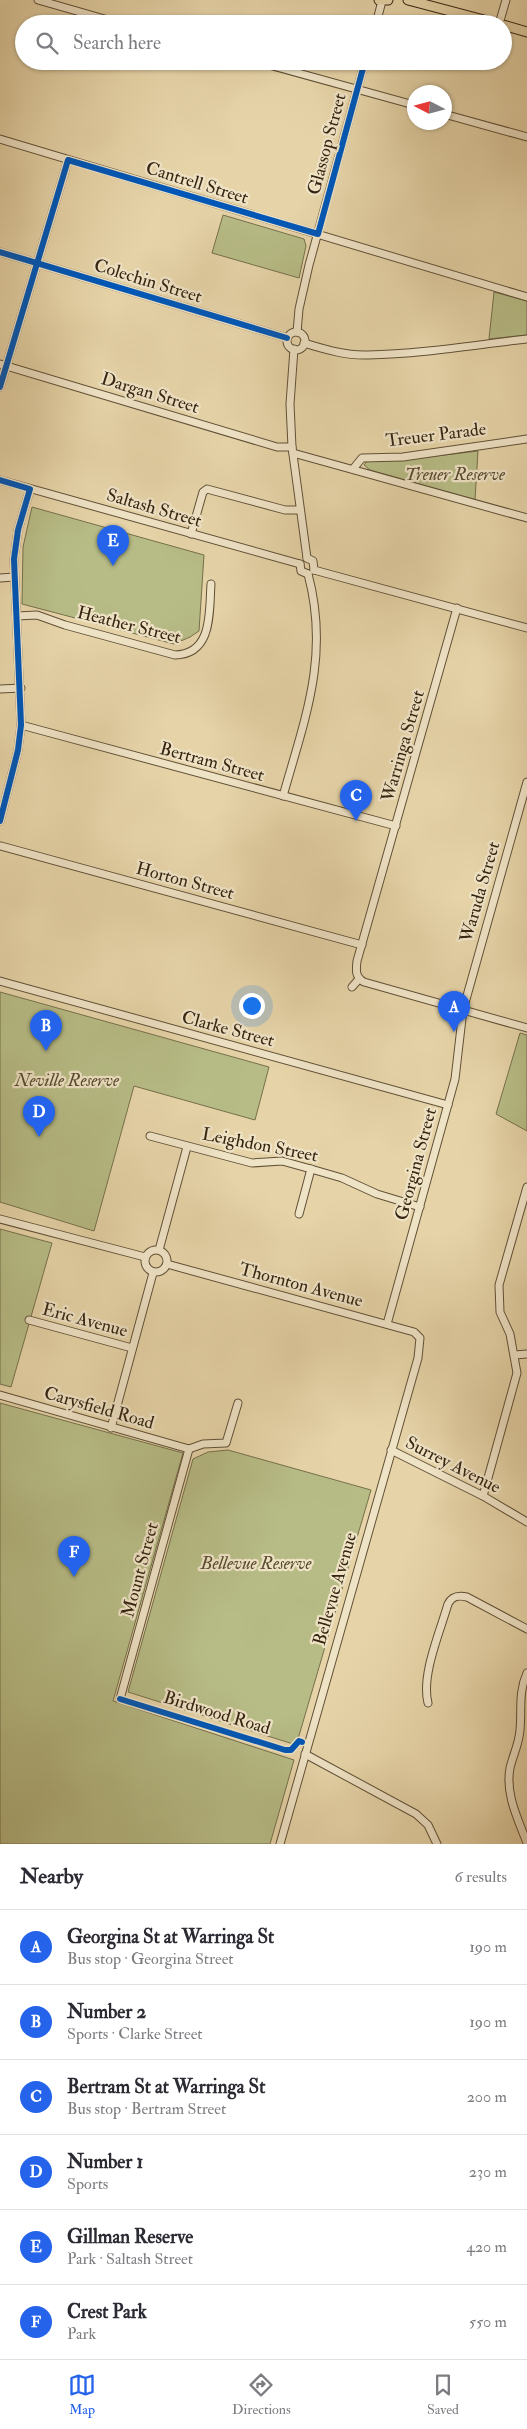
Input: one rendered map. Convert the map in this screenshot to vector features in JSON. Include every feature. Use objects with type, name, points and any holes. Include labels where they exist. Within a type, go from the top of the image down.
[{"type":"main road","points":[[408,0],[465,15]]},
{"type":"main road","points":[[512,28],[527,32]]},
{"type":"street","points":[[38,0],[90,15]]},
{"type":"street","points":[[379,15],[383,0]]},
{"type":"street","points":[[502,15],[506,0]]},
{"type":"street","points":[[287,70],[407,103]]},
{"type":"street","name":"Glassop Street","points":[[297,332],[304,286],[363,70]]},
{"type":"street","points":[[452,116],[527,137]]},
{"type":"street","name":"Cantrell Street","points":[[0,139],[527,297]]},
{"type":"street","points":[[0,387],[3,365],[37,263],[68,160]]},
{"type":"street","name":"Colechin Street","points":[[0,252],[287,338]]},
{"type":"street","points":[[297,332],[303,336],[304,343],[300,348],[294,349],[288,345],[287,338],[291,333],[297,332]]},
{"type":"street","points":[[304,343],[334,351],[368,355],[422,352],[527,339]]},
{"type":"street","points":[[294,349],[290,404],[292,450],[307,558]]},
{"type":"street","name":"Dargan Street","points":[[3,365],[277,447],[527,518]]},
{"type":"street","name":"Treuer Parade","points":[[352,468],[362,458],[403,457],[527,439]]},
{"type":"street","name":"Saltash Street","points":[[0,480],[300,564]]},
{"type":"street","points":[[191,534],[203,492],[207,488],[213,488],[285,510],[300,510]]},
{"type":"street","points":[[0,821],[18,750],[21,725],[21,688],[14,577],[18,530],[30,489]]},
{"type":"street","points":[[307,558],[300,564],[301,571],[457,608],[527,628]]},
{"type":"street","points":[[283,796],[311,698],[317,661],[311,572],[313,561],[307,558]]},
{"type":"street","points":[[0,578],[14,577]]},
{"type":"street","name":"Heather Street","points":[[16,616],[36,615],[65,625],[175,655],[185,654],[192,652],[204,640],[208,629],[211,584]]},
{"type":"street","name":"Warringa Street","points":[[358,979],[356,968],[362,945],[457,608]]},
{"type":"street","points":[[0,689],[21,688]]},
{"type":"street","name":"Bertram Street","points":[[21,725],[396,826]]},
{"type":"street","name":"Waruda Street","points":[[463,1010],[527,782]]},
{"type":"street","name":"Horton Street","points":[[0,844],[362,945]]},
{"type":"street","points":[[352,987],[358,979],[527,1028]]},
{"type":"street","name":"Clarke Street","points":[[0,981],[448,1105]]},
{"type":"street","name":"Georgina Street","points":[[387,1324],[455,1079],[463,1010]]},
{"type":"street","name":"Leighdon Street","points":[[150,1136],[252,1163],[282,1161],[342,1178],[377,1194],[420,1207]]},
{"type":"street","points":[[159,1250],[187,1147]]},
{"type":"street","points":[[299,1214],[311,1169]]},
{"type":"street","points":[[483,1496],[517,1373],[510,1334],[500,1312],[499,1285],[527,1187]]},
{"type":"street","points":[[0,1219],[145,1257]]},
{"type":"street","points":[[152,1250],[159,1250],[166,1257],[167,1264],[164,1270],[153,1272],[145,1265],[145,1257],[152,1250]]},
{"type":"street","name":"Thornton Avenue","points":[[167,1264],[417,1333],[421,1342]]},
{"type":"street","points":[[111,1428],[153,1272]]},
{"type":"street","name":"Eric Avenue","points":[[29,1320],[132,1348]]},
{"type":"street","name":"Bellevue Avenue","points":[[280,1844],[421,1342]]},
{"type":"street","points":[[515,1355],[527,1354]]},
{"type":"street","name":"Carysfield Road","points":[[0,1395],[190,1449]]},
{"type":"street","points":[[190,1449],[203,1444],[226,1443],[238,1402]]},
{"type":"street","name":"Mount Street","points":[[120,1699],[190,1449]]},
{"type":"street","name":"Surrey Avenue","points":[[391,1450],[483,1496],[527,1522]]},
{"type":"street","points":[[428,1703],[426,1689],[428,1676],[448,1604],[453,1598],[457,1596],[467,1597],[527,1629]]},
{"type":"street","points":[[527,1673],[521,1688],[519,1738],[510,1769],[509,1784],[513,1807],[527,1843]]},
{"type":"street","points":[[305,1754],[416,1814],[428,1825],[437,1844]]},
{"type":"green space","points":[[223,215],[304,239],[306,246],[299,278],[212,253]]},
{"type":"green space","points":[[494,292],[527,301],[527,335],[489,339]]},
{"type":"green space","name":"Treuer Reserve","points":[[478,451],[475,500],[370,470],[364,465],[368,460],[411,459]]},
{"type":"green space","points":[[32,507],[204,555],[199,631],[174,644],[22,604],[23,547]]},
{"type":"green space","name":"Neville Reserve","points":[[0,992],[269,1067],[255,1120],[134,1086],[94,1231],[0,1202]]},
{"type":"green space","points":[[520,1033],[527,1035],[527,1131],[496,1114]]},
{"type":"green space","points":[[0,1229],[52,1243],[11,1387],[0,1384]]},
{"type":"green space","points":[[0,1403],[183,1453],[113,1701],[294,1760],[270,1844],[0,1844]]},
{"type":"green space","name":"Bellevue Reserve","points":[[228,1450],[371,1490],[298,1739],[293,1744],[128,1692],[193,1459],[208,1452]]},
{"type":"cycle path","points":[[0,387],[68,160],[318,234],[363,70]]},
{"type":"cycle path","points":[[0,252],[287,338]]},
{"type":"cycle path","points":[[0,480],[30,489],[18,530],[14,559],[21,725],[18,750],[0,821]]},
{"type":"cycle path","name":"Birdwood Road","points":[[120,1699],[285,1750],[291,1750],[299,1741],[302,1742]]},
{"type":"place","name":"Gillman Reserve","points":[[113,566]]},
{"type":"place","name":"Bertram St at Warringa St","points":[[356,821]]},
{"type":"place","name":"Georgina St at Warringa St","points":[[454,1032]]},
{"type":"place","name":"Number 2","points":[[46,1051]]},
{"type":"place","name":"Number 1","points":[[39,1137]]},
{"type":"place","name":"Crest Park","points":[[74,1577]]}]
